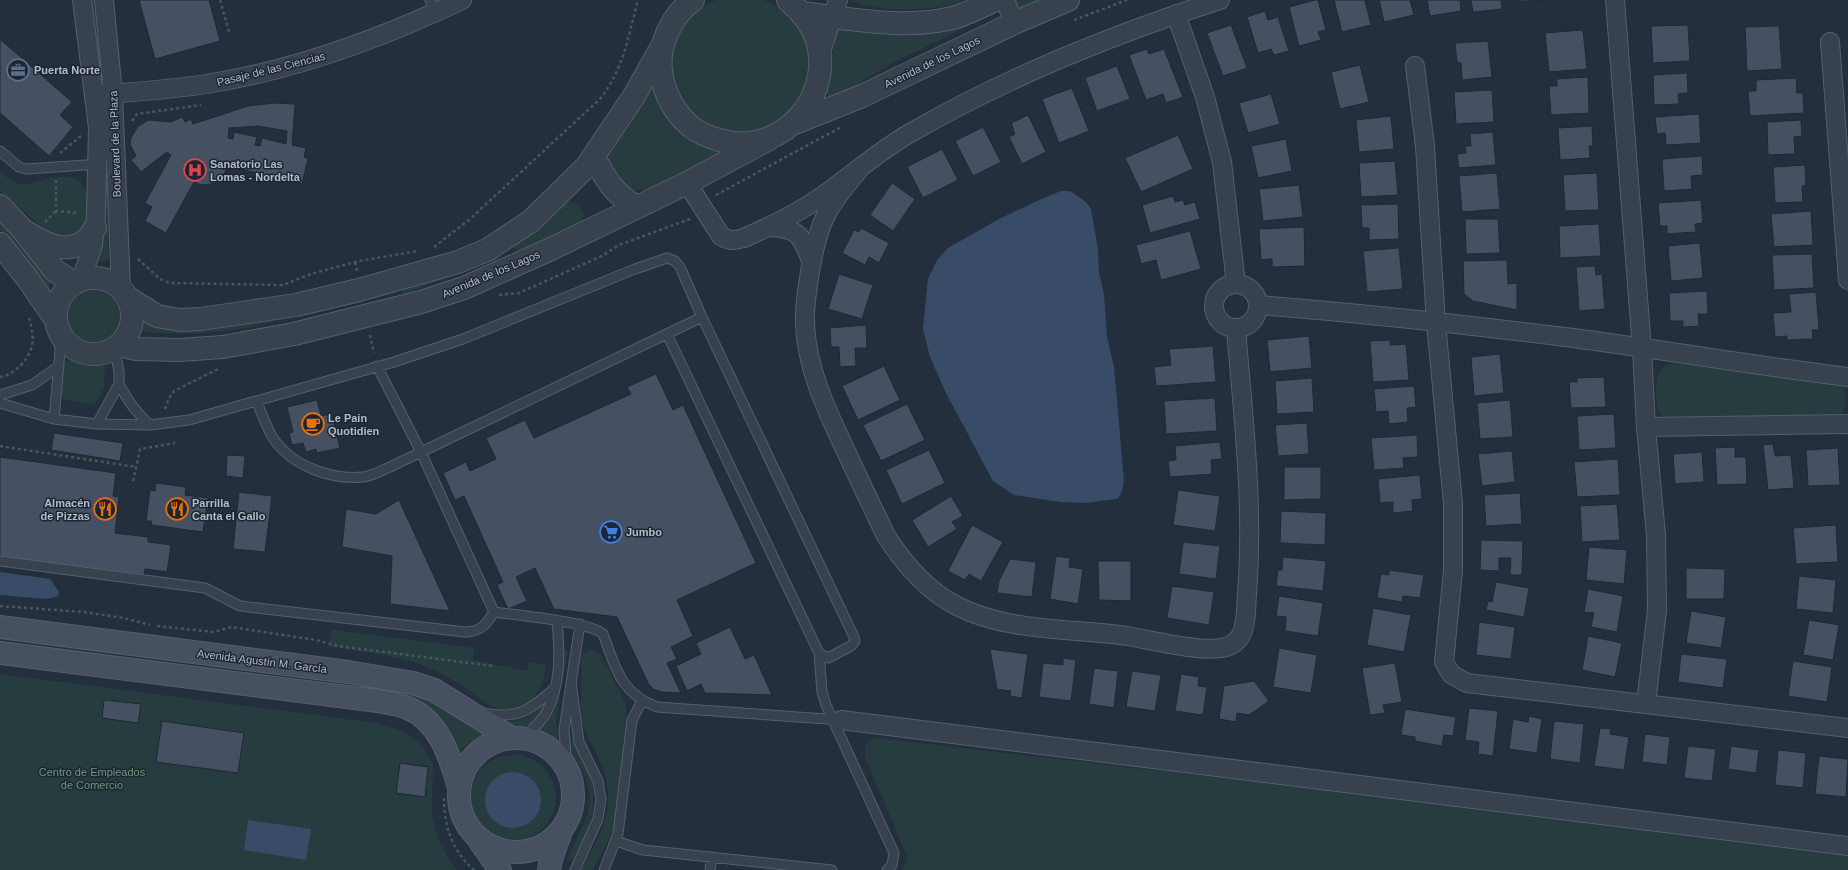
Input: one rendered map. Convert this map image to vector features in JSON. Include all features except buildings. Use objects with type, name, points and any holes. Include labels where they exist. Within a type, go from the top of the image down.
[{"type":"main road","name":"Avenida Agustín M. García","points":[[0,627],[348,672],[413,683],[434,690],[517,738]]},
{"type":"main road","points":[[0,653],[378,701],[408,708],[428,721],[440,734],[452,761],[451,791],[460,806],[466,824],[500,870]]},
{"type":"main road","points":[[451,791],[470,761],[479,751],[491,743],[517,738],[542,744],[556,754],[567,768],[573,785],[574,802],[570,819],[560,834],[551,859],[549,870]]},
{"type":"main road","points":[[478,839],[494,849],[511,853],[530,852],[546,845],[560,834]]},
{"type":"street","name":"Boulevard de la Plaza","points":[[78,282],[93,245],[91,221],[97,164],[98,128],[82,0]]},
{"type":"street","name":"Boulevard de la Plaza","points":[[104,0],[113,94],[124,294]]},
{"type":"street","name":"Pasaje de las Ciencias","points":[[94,95],[167,90],[206,84],[300,64],[352,48],[433,6],[462,0]]},
{"type":"street","points":[[670,0],[660,65],[663,84],[670,102],[681,118],[696,130],[713,139],[731,144],[751,144],[769,139],[783,132],[796,122],[811,103],[819,80],[820,55],[835,8]]},
{"type":"street","points":[[58,326],[56,309],[60,298],[67,290],[78,282],[91,278],[102,279],[157,316],[180,320],[201,319],[296,305],[359,290],[458,262],[487,250],[531,221],[562,193],[594,157],[634,96],[676,16],[692,0]]},
{"type":"street","points":[[795,6],[835,8],[905,23],[930,22],[963,15],[995,0]]},
{"type":"street","points":[[1005,0],[1014,23]]},
{"type":"street","name":"Avenida de los Lagos","points":[[796,122],[862,96],[1014,23],[1068,0]]},
{"type":"street","points":[[687,184],[721,236],[728,240],[736,241],[767,227],[817,200],[879,152],[955,108],[1065,56],[1176,14],[1220,0]]},
{"type":"street","points":[[1615,0],[1642,349],[1646,427],[1658,570],[1657,610],[1646,704]]},
{"type":"street","points":[[795,6],[814,33],[820,55]]},
{"type":"street","points":[[1176,14],[1205,97],[1222,162],[1236,284]]},
{"type":"street","points":[[1830,42],[1848,280]]},
{"type":"street","points":[[1415,66],[1425,146],[1436,323],[1452,504],[1454,544],[1452,595],[1444,662],[1451,674],[1467,683],[1848,728]]},
{"type":"street","name":"Avenida de los Lagos","points":[[118,347],[179,350],[223,347],[294,334],[373,315],[464,288],[551,249],[687,184],[769,139]]},
{"type":"street","points":[[594,157],[606,180],[627,201],[637,207]]},
{"type":"street","points":[[862,166],[836,199],[824,218],[811,261],[804,322],[807,349],[814,378],[825,407],[885,534],[897,553],[913,573],[956,606],[1007,623],[1124,636],[1204,648],[1221,648],[1233,644],[1240,637],[1244,629],[1250,523],[1249,479],[1236,328]]},
{"type":"street","points":[[0,206],[32,227],[55,270],[78,282]]},
{"type":"street","points":[[32,227],[37,239],[57,247],[70,247],[87,240],[91,221]]},
{"type":"street","points":[[767,227],[786,228],[797,233],[805,245],[811,261]]},
{"type":"street","points":[[0,244],[58,326],[67,343],[77,351],[103,354],[118,347],[128,335],[132,323],[132,310],[124,294]]},
{"type":"street","points":[[1236,284],[1249,288],[1254,293],[1258,305],[1257,312],[1249,323],[1236,328],[1222,323],[1215,310],[1215,302],[1222,289],[1236,284]]},
{"type":"street","points":[[1258,305],[1336,311],[1574,338],[1775,369],[1848,377]]},
{"type":"street","points":[[1646,427],[1848,424]]},
{"type":"street","points":[[837,720],[1848,846]]},
{"type":"lane","points":[[0,151],[19,167],[26,169],[116,164]]},
{"type":"lane","points":[[0,403],[54,419],[97,424],[150,425],[189,420],[257,402],[464,339],[635,269],[667,258],[675,261],[680,267],[702,317],[854,637],[855,641],[851,646],[828,658],[819,653]]},
{"type":"lane","points":[[257,402],[267,428],[279,446],[299,463],[327,474],[344,477],[364,477],[392,466],[702,317]]},
{"type":"lane","points":[[54,419],[60,352],[58,326]]},
{"type":"lane","points":[[667,334],[819,653],[822,692],[837,720],[894,853],[892,866],[887,870]]},
{"type":"lane","points":[[118,347],[119,384],[127,401],[150,425]]},
{"type":"lane","points":[[0,395],[32,385],[59,366]]},
{"type":"lane","points":[[377,366],[421,452],[494,612]]},
{"type":"lane","points":[[97,424],[119,384]]},
{"type":"lane","points":[[0,562],[205,588],[240,606],[465,632],[474,632],[484,627],[494,612]]},
{"type":"lane","points":[[494,612],[580,624],[599,630],[603,634],[624,684],[642,701],[657,706],[837,720]]},
{"type":"lane","points":[[517,738],[546,714],[556,687],[559,663],[557,622]]},
{"type":"lane","points":[[567,768],[564,730],[580,624]]},
{"type":"lane","points":[[571,682],[579,742],[598,781],[601,800],[598,819],[575,870]]},
{"type":"lane","points":[[466,709],[492,715],[519,714],[533,708],[556,687]]},
{"type":"lane","points":[[604,870],[616,841],[632,720],[642,701]]},
{"type":"lane","points":[[616,841],[643,850],[832,870]]},
{"type":"lane","points":[[710,870],[712,857]]},
{"type":"path","points":[[220,0],[230,36]]},
{"type":"path","points":[[432,247],[437,246],[470,219],[600,99],[610,86],[621,63],[638,0]]},
{"type":"path","points":[[129,125],[137,114],[201,105]]},
{"type":"path","points":[[56,180],[56,210]]},
{"type":"path","points":[[56,210],[91,221]]},
{"type":"path","points":[[32,227],[56,210]]},
{"type":"path","points":[[136,255],[139,262],[160,279],[170,283],[283,285],[311,274],[359,261],[422,251]]},
{"type":"path","points":[[0,377],[19,367],[30,352],[32,346],[32,336],[28,312]]},
{"type":"path","points":[[133,481],[140,449],[174,443]]},
{"type":"path","points":[[0,446],[136,467]]},
{"type":"path","points":[[0,606],[84,612],[124,618],[149,625],[214,632],[232,627],[316,640],[338,646],[493,666]]},
{"type":"path","points":[[451,791],[444,819],[457,852],[474,870]]},
{"type":"green space","points":[[733,-4],[747,-4],[773,4],[789,16],[801,32],[804,39],[808,52],[808,78],[804,91],[801,98],[789,114],[773,126],[766,129],[747,134],[733,134],[707,126],[691,114],[679,98],[676,91],[671,72],[671,58],[679,32],[691,16],[707,4],[714,1]]},
{"type":"green space","points":[[90,0],[97,0],[106,75],[101,75]]},
{"type":"green space","points":[[852,0],[962,0],[953,4],[924,9],[889,9],[861,4]]},
{"type":"green space","points":[[1015,0],[1043,0],[1023,9],[1016,10],[1012,2]]},
{"type":"green space","points":[[979,18],[975,23],[892,63],[835,98],[829,98],[827,94],[837,24]]},
{"type":"green space","points":[[652,86],[718,150],[717,156],[661,185],[637,190],[625,189],[610,168],[608,157]]},
{"type":"green space","points":[[0,172],[12,181],[21,184],[60,177],[71,177],[78,180],[84,186],[87,193],[87,226],[71,239],[51,235],[0,191]]},
{"type":"green space","points":[[103,186],[107,187],[109,258],[105,262],[95,261]]},
{"type":"green space","points":[[563,201],[574,202],[579,205],[584,215],[580,223],[523,249],[517,250],[513,248],[511,244]]},
{"type":"green space","points":[[0,217],[55,276],[48,288],[9,239],[0,231]]},
{"type":"green space","points":[[500,252],[501,257],[497,260],[406,293],[402,293],[401,288]]},
{"type":"green space","points":[[89,291],[99,291],[113,298],[120,312],[120,322],[113,336],[99,343],[89,343],[79,339],[72,332],[68,322],[68,312],[72,302],[79,295]]},
{"type":"green space","points":[[145,316],[286,317],[253,327],[234,330],[176,334],[141,331]]},
{"type":"green space","points":[[68,359],[91,364],[102,362],[105,367],[104,388],[94,405],[63,399],[61,389],[61,373]]},
{"type":"green space","points":[[1675,363],[1842,386],[1846,398],[1844,410],[1838,417],[1668,419],[1661,415],[1658,411],[1656,400],[1657,382],[1659,373],[1662,369]]},
{"type":"green space","points":[[332,630],[474,648],[473,660],[527,671],[530,662],[546,665],[543,680],[535,695],[528,702],[519,708],[503,710],[489,705],[463,686],[430,668],[381,654],[329,647]]},
{"type":"green space","points":[[0,634],[377,682],[420,694],[483,734],[460,750],[444,722],[426,704],[409,695],[375,687],[0,640]]},
{"type":"green space","points":[[592,650],[601,655],[626,704],[626,715],[617,814],[614,828],[593,870],[581,870],[601,831],[608,806],[606,779],[599,758],[584,729],[582,717],[582,653]]},
{"type":"green space","points":[[564,651],[568,651],[562,684],[559,684]]},
{"type":"green space","name":"Centro de Empleados de Comercio","points":[[0,674],[376,723],[406,732],[421,744],[433,763],[432,816],[439,841],[451,863],[457,870],[0,870]]},
{"type":"green space","points":[[558,698],[560,698],[556,720],[558,742],[555,744],[548,737],[539,733],[537,730],[550,717]]},
{"type":"green space","points":[[543,704],[545,705],[534,724],[517,726],[500,722],[524,718]]},
{"type":"green space","points":[[569,732],[590,774],[594,796],[591,818],[584,840],[573,859],[567,860],[588,814],[590,798],[586,777],[570,749],[567,733]]},
{"type":"green space","points":[[876,738],[1848,850],[1848,870],[902,870],[908,859],[865,755],[867,743]]},
{"type":"green space","points":[[513,755],[529,758],[537,762],[549,774],[553,782],[556,798],[553,814],[549,822],[537,834],[529,838],[513,841],[497,838],[489,834],[477,822],[473,814],[470,798],[473,782],[477,774],[489,762],[497,758]]},
{"type":"water","points":[[1061,191],[1070,191],[1086,202],[1091,209],[1098,250],[1099,273],[1104,294],[1107,337],[1114,367],[1124,481],[1121,494],[1117,499],[1085,503],[1061,502],[1014,495],[993,481],[946,393],[930,357],[923,329],[928,279],[937,260],[948,248],[999,219]]},
{"type":"water","points":[[0,572],[50,579],[59,592],[58,596],[47,599],[0,595]]},
{"type":"water","points":[[513,772],[524,774],[533,780],[539,789],[541,800],[539,811],[533,820],[524,826],[513,828],[502,826],[493,820],[487,811],[485,800],[487,789],[493,780],[502,774]]},
{"type":"water","points":[[248,820],[311,829],[306,860],[244,850]]},
{"type":"place","name":"Puerta Norte","points":[[18,70]]},
{"type":"place","name":"Sanatorio Las Lomas - Nordelta","points":[[195,170]]},
{"type":"place","name":"Le Pain Quotidien","points":[[313,424]]},
{"type":"place","name":"Almacén de Pizzas","points":[[105,509]]},
{"type":"place","name":"Parrilla Canta el Gallo","points":[[177,509]]},
{"type":"place","name":"Jumbo","points":[[611,532]]}]
